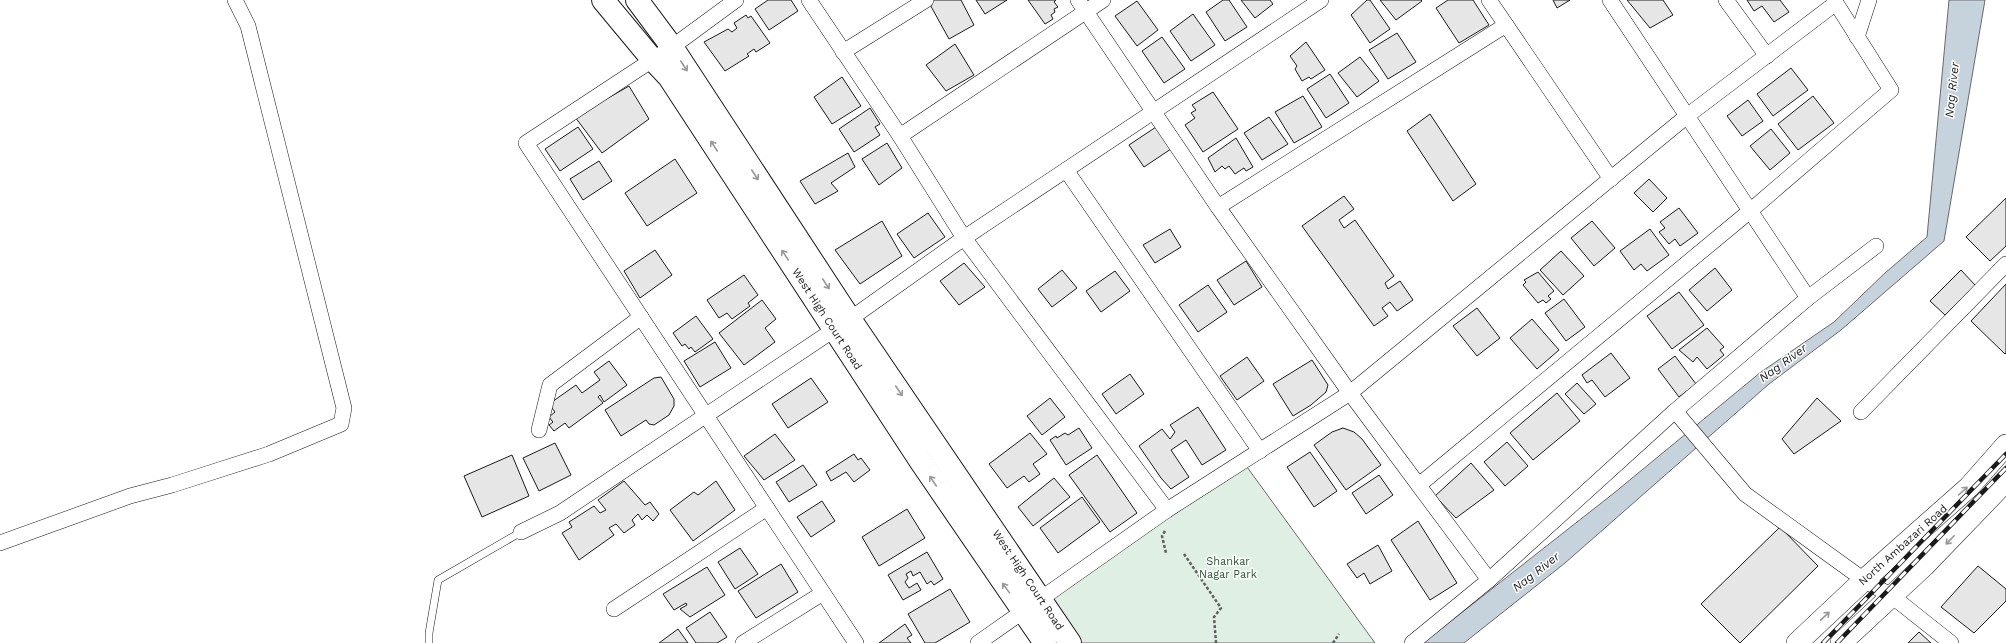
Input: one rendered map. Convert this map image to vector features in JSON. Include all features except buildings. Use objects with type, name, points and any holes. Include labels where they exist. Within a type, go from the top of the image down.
[{"type":"main road","name":"West High Court Road","points":[[603,0],[652,59],[670,77],[841,324],[1041,598],[1070,643]]},
{"type":"main road","name":"West High Court Road","points":[[637,0],[672,47],[841,324],[925,469],[1045,643]]},
{"type":"main road","name":"North Ambazari Road","points":[[1797,643],[1864,580],[1969,487],[2006,445]]},
{"type":"main road","points":[[1841,643],[1893,597],[2006,481]]},
{"type":"street","points":[[0,543],[130,496],[172,485],[269,454],[341,424],[344,408],[248,26],[235,0]]},
{"type":"street","points":[[736,0],[672,47],[526,144],[856,643]]},
{"type":"street","points":[[809,0],[900,136],[964,238],[1167,510]]},
{"type":"street","points":[[843,52],[926,0]]},
{"type":"street","points":[[900,136],[1082,6],[1103,0]]},
{"type":"street","points":[[521,532],[560,514],[841,324],[964,238],[1322,0]]},
{"type":"street","points":[[1489,0],[1611,179]]},
{"type":"street","points":[[1610,0],[1808,298]]},
{"type":"street","points":[[1726,0],[1767,56]]},
{"type":"street","points":[[1858,37],[1868,0]]},
{"type":"street","points":[[978,643],[1167,510],[1350,393],[1687,116],[1767,56],[1835,2],[1891,90],[1750,211],[1419,485]]},
{"type":"street","points":[[1082,6],[1218,207],[1350,393],[1489,580]]},
{"type":"street","points":[[1218,207],[1506,25]]},
{"type":"street","points":[[1066,170],[1260,451]]},
{"type":"street","points":[[1412,643],[1489,580],[1808,298],[1876,246]]},
{"type":"street","points":[[1861,412],[2006,264]]},
{"type":"street","points":[[539,430],[550,385],[640,316]]},
{"type":"street","points":[[1677,413],[1744,494],[1864,580],[1893,597],[1950,643]]},
{"type":"street","points":[[614,609],[767,508]]},
{"type":"street","points":[[743,643],[823,593]]},
{"type":"lane","points":[[429,643],[429,633],[438,580],[521,532]]},
{"type":"path","points":[[1184,554],[1221,608],[1214,617],[1216,643]]},
{"type":"path","points":[[1333,643],[1339,634]]},
{"type":"green space","name":"Shankar Nagar Park","points":[[1247,467],[1375,643],[1075,643],[1046,599],[1173,512]]},
{"type":"water","name":"Nag River","points":[[1949,0],[1985,0],[1944,241],[1841,330],[1769,384],[1565,563],[1464,643],[1423,643],[1614,493],[1761,372],[1834,322],[1885,273],[1927,237]]},
{"type":"railway","points":[[1823,643],[2006,454]]},
{"type":"railway","points":[[1837,643],[2006,468]]}]
